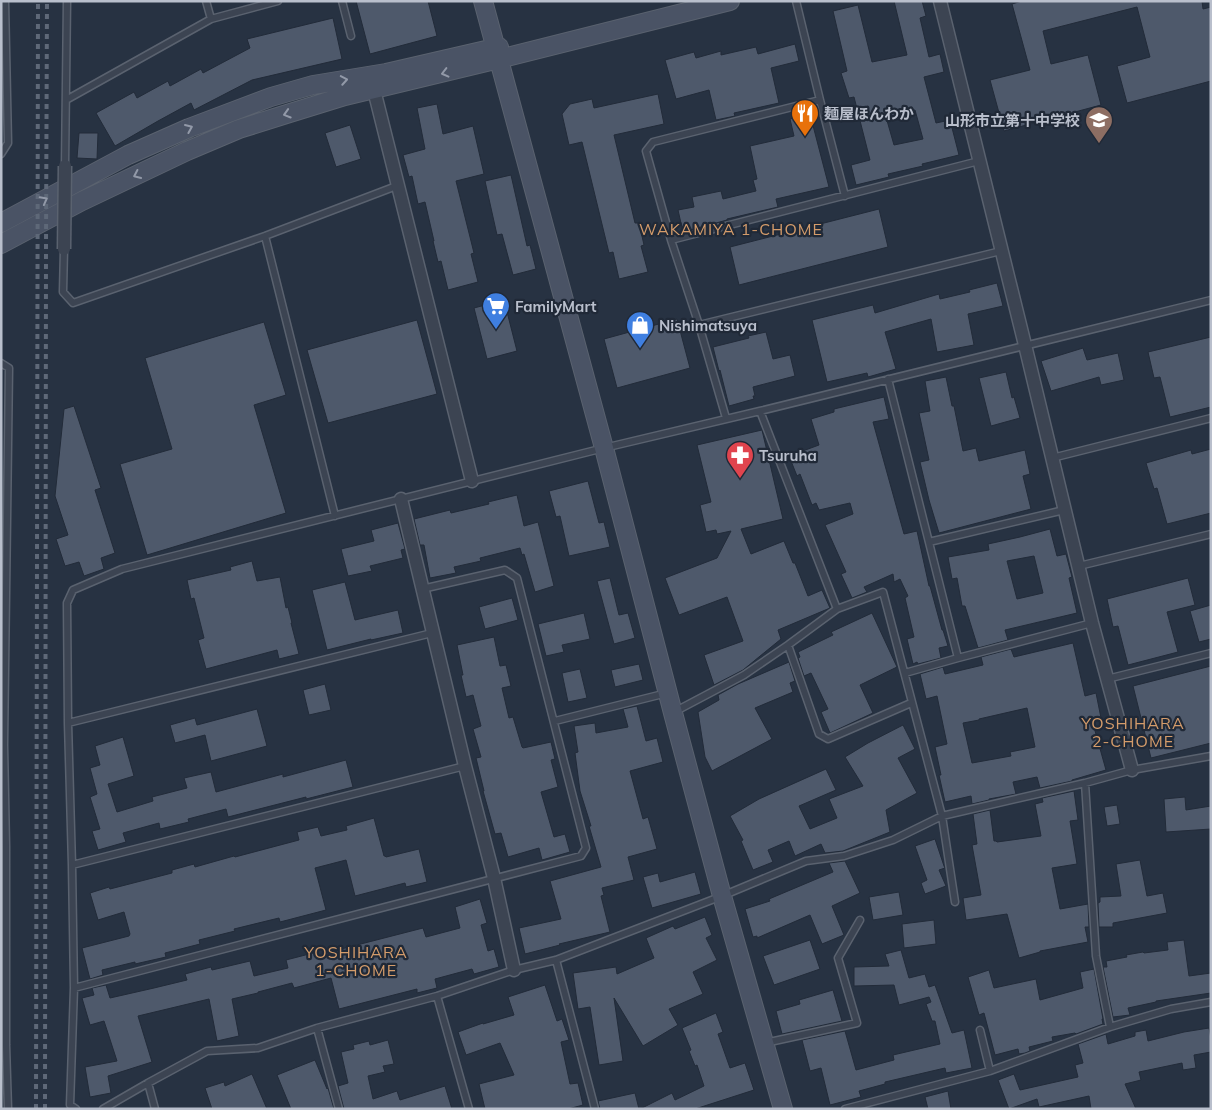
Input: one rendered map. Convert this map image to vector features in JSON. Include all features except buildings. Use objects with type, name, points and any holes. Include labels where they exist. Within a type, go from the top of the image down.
[{"type":"street","points":[[483,1],[604,448],[722,896],[783,1109]]},
{"type":"street","points":[[1,244],[82,201],[187,151],[230,133],[345,96],[374,90],[682,1]]},
{"type":"street","points":[[1,223],[128,154],[271,97],[313,85],[497,54],[730,1]]},
{"type":"street","points":[[940,1],[1092,624],[1132,770]]},
{"type":"street","points":[[374,90],[472,481]]},
{"type":"street","points":[[64,249],[65,166]]},
{"type":"street","points":[[401,499],[432,633],[494,878],[514,970]]},
{"type":"lane","points":[[1,154],[8,143],[5,1]]},
{"type":"lane","points":[[65,166],[67,1]]},
{"type":"lane","points":[[206,1],[211,19]]},
{"type":"lane","points":[[66,100],[211,19],[278,1]]},
{"type":"lane","points":[[342,1],[351,36]]},
{"type":"lane","points":[[796,1],[845,196]]},
{"type":"lane","points":[[726,418],[699,325],[671,240],[646,151],[652,142],[820,100]]},
{"type":"lane","points":[[671,240],[979,161]]},
{"type":"lane","points":[[64,249],[63,292],[73,303],[265,236],[399,185]]},
{"type":"lane","points":[[265,236],[335,516]]},
{"type":"lane","points":[[699,325],[1001,251]]},
{"type":"lane","points":[[76,1109],[70,1105],[74,988],[67,603],[73,590],[122,569],[604,448],[1211,300]]},
{"type":"lane","points":[[1,363],[9,368],[4,480],[2,746],[4,1046],[8,1109]]},
{"type":"lane","points":[[888,379],[958,658]]},
{"type":"lane","points":[[760,411],[837,609]]},
{"type":"lane","points":[[1052,458],[1211,418]]},
{"type":"lane","points":[[929,542],[1064,510]]},
{"type":"lane","points":[[1078,566],[1211,534]]},
{"type":"lane","points":[[74,988],[581,856],[586,848],[517,578],[505,570],[422,589]]},
{"type":"lane","points":[[673,713],[744,675],[788,646],[837,609],[883,592],[942,816],[955,902]]},
{"type":"lane","points":[[905,673],[1092,624]]},
{"type":"lane","points":[[68,723],[432,633]]},
{"type":"lane","points":[[788,646],[820,734],[828,739],[911,702]]},
{"type":"lane","points":[[1107,679],[1211,653]]},
{"type":"lane","points":[[555,721],[668,693]]},
{"type":"lane","points":[[104,1109],[207,1052],[258,1048],[317,1028],[437,996],[514,970],[556,960],[722,896],[806,861],[844,856],[893,840],[942,816],[1085,783],[1132,770],[1211,756]]},
{"type":"lane","points":[[72,865],[465,766]]},
{"type":"lane","points":[[1085,783],[1096,956],[1110,1027]]},
{"type":"lane","points":[[764,1044],[857,1023],[838,958],[860,920]]},
{"type":"lane","points":[[556,960],[595,1109]]},
{"type":"lane","points":[[437,996],[469,1109]]},
{"type":"lane","points":[[845,1109],[990,1071],[1110,1027],[1171,1009],[1211,1002]]},
{"type":"lane","points":[[317,1028],[339,1109]]},
{"type":"lane","points":[[980,1030],[990,1071]]},
{"type":"lane","points":[[148,1083],[155,1109]]},
{"type":"railway","points":[[36,1109],[38,1]]},
{"type":"railway","points":[[45,1109],[47,1]]},
{"type":"place","name":"麺屋ほんわか","points":[[805,137]]},
{"type":"place","name":"山形市立第十中学校","points":[[1099,144]]},
{"type":"place","name":"FamilyMart","points":[[496,330]]},
{"type":"place","name":"Nishimatsuya","points":[[640,349]]},
{"type":"place","name":"Tsuruha","points":[[740,479]]},
{"type":"district","name":"WAKAMIYA 1-CHOME","points":[[731,229]]},
{"type":"district","name":"YOSHIHARA 2-CHOME","points":[[1133,732]]},
{"type":"district","name":"YOSHIHARA 1-CHOME","points":[[356,961]]}]
